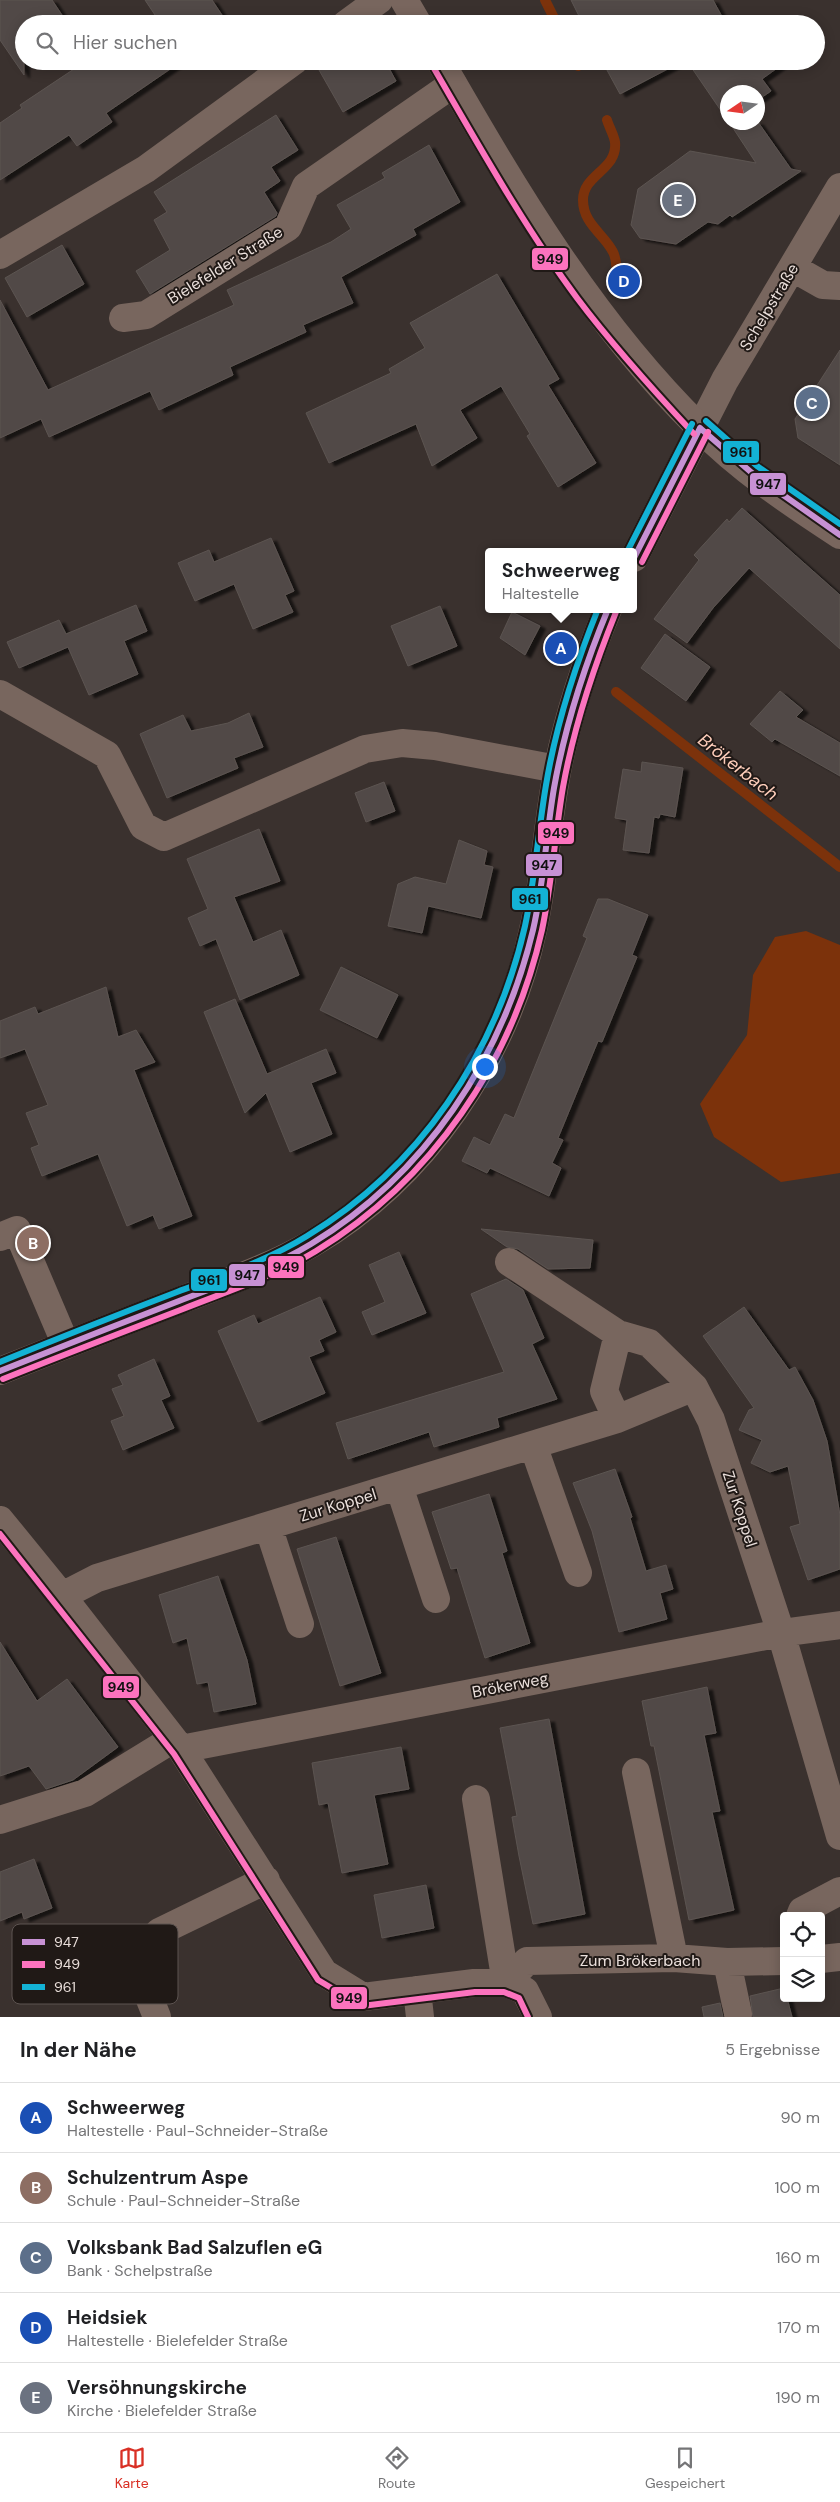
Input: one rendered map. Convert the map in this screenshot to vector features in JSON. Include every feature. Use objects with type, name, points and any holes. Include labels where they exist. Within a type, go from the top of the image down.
[{"type":"main road","points":[[404,0],[413,15]]},
{"type":"main road","name":"Bielefelder Straße","points":[[446,72],[496,158],[563,262],[606,323],[700,428],[752,473],[840,535]]},
{"type":"street","points":[[358,15],[379,0]]},
{"type":"street","points":[[0,255],[146,169],[282,70]]},
{"type":"street","name":"Bielefelder Straße","points":[[123,318],[146,315],[288,227],[306,186],[446,72]]},
{"type":"street","name":"Schelpstraße","points":[[637,552],[725,380],[840,187]]},
{"type":"street","points":[[792,268],[823,285],[840,286]]},
{"type":"street","points":[[0,1371],[257,1270],[311,1244],[364,1205],[393,1180],[431,1141],[464,1098],[493,1046],[518,989],[534,929],[558,769],[569,717],[580,680],[606,613]]},
{"type":"street","points":[[0,694],[107,755],[143,826],[164,837],[365,750],[402,743],[435,746],[558,769]]},
{"type":"street","points":[[0,1237],[17,1230],[66,1345]]},
{"type":"street","name":"Zur Koppel","points":[[509,1262],[618,1334],[649,1343],[694,1387],[711,1420],[781,1633]]},
{"type":"street","points":[[617,1419],[604,1391],[618,1334]]},
{"type":"street","name":"Zur Koppel","points":[[62,1596],[97,1578],[617,1419],[694,1387]]},
{"type":"street","points":[[533,1444],[578,1573]]},
{"type":"street","points":[[400,1486],[436,1600]]},
{"type":"street","points":[[0,1520],[62,1596],[177,1744],[324,1973],[360,2007],[417,1990],[474,1984],[506,1983],[525,1991],[538,2017]]},
{"type":"street","points":[[268,1526],[300,1624]]},
{"type":"street","name":"Brökerweg","points":[[0,1820],[84,1792],[177,1744],[781,1633],[840,1624]]},
{"type":"street","points":[[781,1633],[840,1836]]},
{"type":"street","points":[[636,1772],[674,1958]]},
{"type":"street","points":[[476,1799],[506,1983]]},
{"type":"street","points":[[175,1924],[266,1880]]},
{"type":"street","points":[[802,1912],[840,1891]]},
{"type":"street","points":[[825,1959],[840,1957]]},
{"type":"street","name":"Zum Brökerbach","points":[[506,1983],[527,1961],[674,1958],[727,1962],[780,1961]]},
{"type":"street","points":[[727,1962],[738,2014]]},
{"type":"street","points":[[417,1990],[420,2017]]},
{"type":"street","points":[[152,2004],[157,2017]]},
{"type":"shaded area","points":[[806,931],[840,945],[840,1173],[781,1182],[714,1137],[700,1104],[747,1035],[753,975],[775,937]]},
{"type":"building","points":[[0,0],[52,0],[62,15],[15,15],[15,62],[0,40]]},
{"type":"building","points":[[145,0],[212,0],[222,15],[155,15]]},
{"type":"building","points":[[571,0],[713,0],[721,15],[578,15]]},
{"type":"building","points":[[72,70],[169,70],[106,113],[112,122],[77,146],[69,135],[0,180],[0,123],[22,108],[20,105]]},
{"type":"building","points":[[319,70],[390,70],[396,81],[343,112]]},
{"type":"building","points":[[607,70],[666,70],[620,94]]},
{"type":"building","points":[[693,70],[774,70],[762,79],[771,91],[765,95],[765,85],[720,85],[720,109]]},
{"type":"building","points":[[276,115],[298,150],[271,167],[280,181],[264,192],[277,213],[276,216],[150,294],[136,271],[170,250],[154,220],[167,212],[154,192]]},
{"type":"building","points":[[734,130],[764,130],[791,169],[801,171],[732,217],[730,215],[718,224],[708,222],[676,244],[640,238],[631,225],[638,189],[690,151],[756,163]]},
{"type":"building","points":[[429,145],[460,202],[413,229],[416,235],[341,277],[353,303],[303,325],[306,332],[230,367],[233,375],[159,410],[150,391],[49,437],[41,419],[0,438],[0,300],[48,390],[234,305],[227,290],[331,242],[351,229],[337,205],[385,178],[382,173]]},
{"type":"building","points":[[62,245],[84,284],[27,317],[5,278]]},
{"type":"building","points":[[497,274],[559,379],[548,385],[596,463],[558,487],[527,436],[530,434],[501,386],[460,410],[477,438],[432,466],[416,424],[329,463],[306,413],[391,373],[389,369],[425,348],[410,323]]},
{"type":"building","points":[[840,350],[840,465],[798,438],[795,419]]},
{"type":"building","points":[[742,508],[840,595],[840,649],[749,568],[713,608],[687,643],[654,619],[699,560],[694,555],[727,519],[729,522]]},
{"type":"building","points":[[271,538],[294,591],[285,595],[293,612],[253,629],[234,584],[195,601],[178,563],[209,550],[214,562]]},
{"type":"building","points":[[136,605],[147,631],[124,641],[138,674],[89,695],[68,647],[19,668],[7,642],[59,620],[66,634]]},
{"type":"building","points":[[440,606],[457,646],[408,666],[391,626]]},
{"type":"building","points":[[512,613],[540,626],[525,655],[500,638]]},
{"type":"building","points":[[665,634],[710,667],[686,701],[641,668]]},
{"type":"building","points":[[780,691],[803,710],[796,717],[840,743],[840,776],[775,739],[772,742],[750,724]]},
{"type":"building","points":[[249,713],[263,747],[234,758],[238,768],[167,798],[140,734],[183,715],[191,731],[228,723]]},
{"type":"building","points":[[642,762],[683,768],[675,817],[660,814],[659,818],[654,817],[649,853],[623,850],[627,820],[615,818],[623,769],[641,772]]},
{"type":"building","points":[[384,782],[395,811],[366,822],[355,793]]},
{"type":"building","points":[[259,829],[280,881],[234,897],[253,942],[281,930],[299,975],[240,1000],[216,939],[200,946],[188,918],[208,909],[187,859]]},
{"type":"building","points":[[459,840],[487,851],[484,865],[493,867],[481,918],[428,906],[422,933],[388,926],[398,884],[415,877],[446,884]]},
{"type":"building","points":[[598,899],[608,899],[648,915],[632,955],[637,957],[602,1042],[598,1041],[558,1138],[563,1140],[552,1163],[561,1168],[549,1196],[490,1168],[487,1173],[462,1161],[474,1137],[490,1145],[505,1114],[514,1118],[587,938],[583,936]]},
{"type":"building","points":[[341,967],[398,995],[377,1038],[320,1010]]},
{"type":"building","points":[[106,987],[118,1037],[136,1030],[155,1062],[134,1070],[192,1216],[159,1229],[153,1215],[127,1226],[98,1154],[42,1176],[31,1148],[39,1145],[26,1113],[48,1105],[25,1049],[0,1058],[0,1021],[35,1007],[38,1014]]},
{"type":"building","points":[[235,999],[267,1074],[326,1049],[336,1073],[311,1083],[332,1134],[290,1152],[266,1093],[245,1113],[204,1012]]},
{"type":"building","points":[[481,1229],[593,1240],[590,1268],[548,1269],[518,1249],[507,1247]]},
{"type":"building","points":[[399,1252],[426,1313],[372,1335],[362,1312],[385,1302],[369,1265]]},
{"type":"building","points":[[506,1279],[523,1290],[544,1338],[532,1344],[557,1399],[497,1418],[499,1427],[434,1447],[429,1432],[348,1459],[336,1423],[504,1372],[471,1294]]},
{"type":"building","points":[[320,1297],[336,1332],[319,1340],[324,1351],[309,1357],[325,1393],[258,1422],[218,1331],[254,1315],[258,1324]]},
{"type":"building","points":[[744,1307],[789,1370],[795,1367],[813,1400],[827,1441],[840,1515],[840,1569],[808,1580],[790,1527],[800,1524],[788,1466],[770,1472],[751,1463],[762,1440],[739,1430],[749,1410],[754,1408],[703,1336]]},
{"type":"building","points":[[154,1359],[170,1396],[161,1400],[174,1428],[123,1450],[111,1421],[124,1416],[112,1389],[123,1385],[118,1375]]},
{"type":"building","points":[[615,1469],[632,1517],[630,1518],[646,1571],[666,1565],[673,1589],[660,1593],[667,1619],[619,1632],[592,1531],[573,1483]]},
{"type":"building","points":[[489,1494],[507,1551],[502,1553],[530,1643],[485,1658],[457,1568],[451,1569],[432,1512]]},
{"type":"building","points":[[336,1537],[381,1673],[340,1686],[297,1549]]},
{"type":"building","points":[[218,1576],[247,1660],[256,1704],[214,1712],[208,1682],[197,1684],[187,1638],[173,1643],[159,1595]]},
{"type":"building","points":[[0,1642],[37,1701],[67,1679],[118,1747],[73,1780],[46,1789],[29,1766],[0,1776]]},
{"type":"building","points":[[707,1687],[716,1733],[704,1735],[720,1811],[712,1812],[734,1910],[689,1920],[654,1746],[651,1746],[642,1701]]},
{"type":"building","points":[[549,1719],[585,1914],[533,1924],[512,1817],[517,1816],[500,1728]]},
{"type":"building","points":[[401,1747],[409,1789],[374,1795],[388,1864],[342,1873],[328,1803],[319,1805],[312,1763]]},
{"type":"building","points":[[34,1859],[52,1908],[24,1919],[22,1912],[0,1921],[0,1872]]},
{"type":"building","points":[[426,1885],[434,1928],[382,1938],[374,1895]]},
{"type":"building","points":[[780,1989],[780,2002],[788,2002],[792,2017],[753,2017],[750,1996]]},
{"type":"building","points":[[720,2003],[723,2017],[704,2017],[702,2007]]},
{"type":"waterway","name":"Brökerbach","points":[[545,0],[552,15]]},
{"type":"waterway","name":"Brökerbach","points":[[607,120],[615,142],[614,151],[606,166],[588,184],[584,191],[583,200],[586,216],[614,254],[617,271]]},
{"type":"waterway","name":"Brökerbach","points":[[616,692],[840,867]]},
{"type":"transit line","name":"949","points":[[435,70],[501,184],[557,270],[619,351],[694,434]]},
{"type":"transit line","name":"961","points":[[706,421],[757,466],[840,524]]},
{"type":"transit line","name":"961","points":[[629,548],[692,424]]},
{"type":"transit line","name":"947","points":[[700,428],[752,473],[840,535]]},
{"type":"transit line","name":"947","points":[[637,552],[700,428]]},
{"type":"transit line","name":"949","points":[[642,562],[708,432]]},
{"type":"transit line","name":"961","points":[[0,1362],[243,1267],[292,1245],[347,1208],[384,1177],[418,1142],[447,1104],[473,1062],[494,1019],[512,973],[525,926],[546,785],[555,740],[574,674],[597,613]]},
{"type":"transit line","name":"947","points":[[0,1371],[246,1276],[295,1253],[352,1216],[389,1184],[423,1148],[453,1110],[479,1068],[501,1024],[519,978],[537,912],[558,765],[583,675],[606,613]]},
{"type":"transit line","name":"949","points":[[3,1379],[251,1283],[300,1260],[358,1222],[396,1190],[431,1153],[461,1114],[488,1071],[510,1026],[528,979],[542,930],[567,764],[592,676],[616,613]]},
{"type":"transit line","name":"949","points":[[0,1534],[174,1754],[318,1980],[362,2006],[475,1992],[504,1992],[519,1998],[528,2017]]},
{"type":"place","name":"Versöhnungskirche","points":[[678,200]]},
{"type":"place","name":"Heidsiek","points":[[624,281]]},
{"type":"place","name":"Volksbank Bad Salzuflen eG","points":[[812,403]]},
{"type":"place","name":"Schweerweg","points":[[561,648]]},
{"type":"place","name":"Schulzentrum Aspe","points":[[33,1243]]}]
